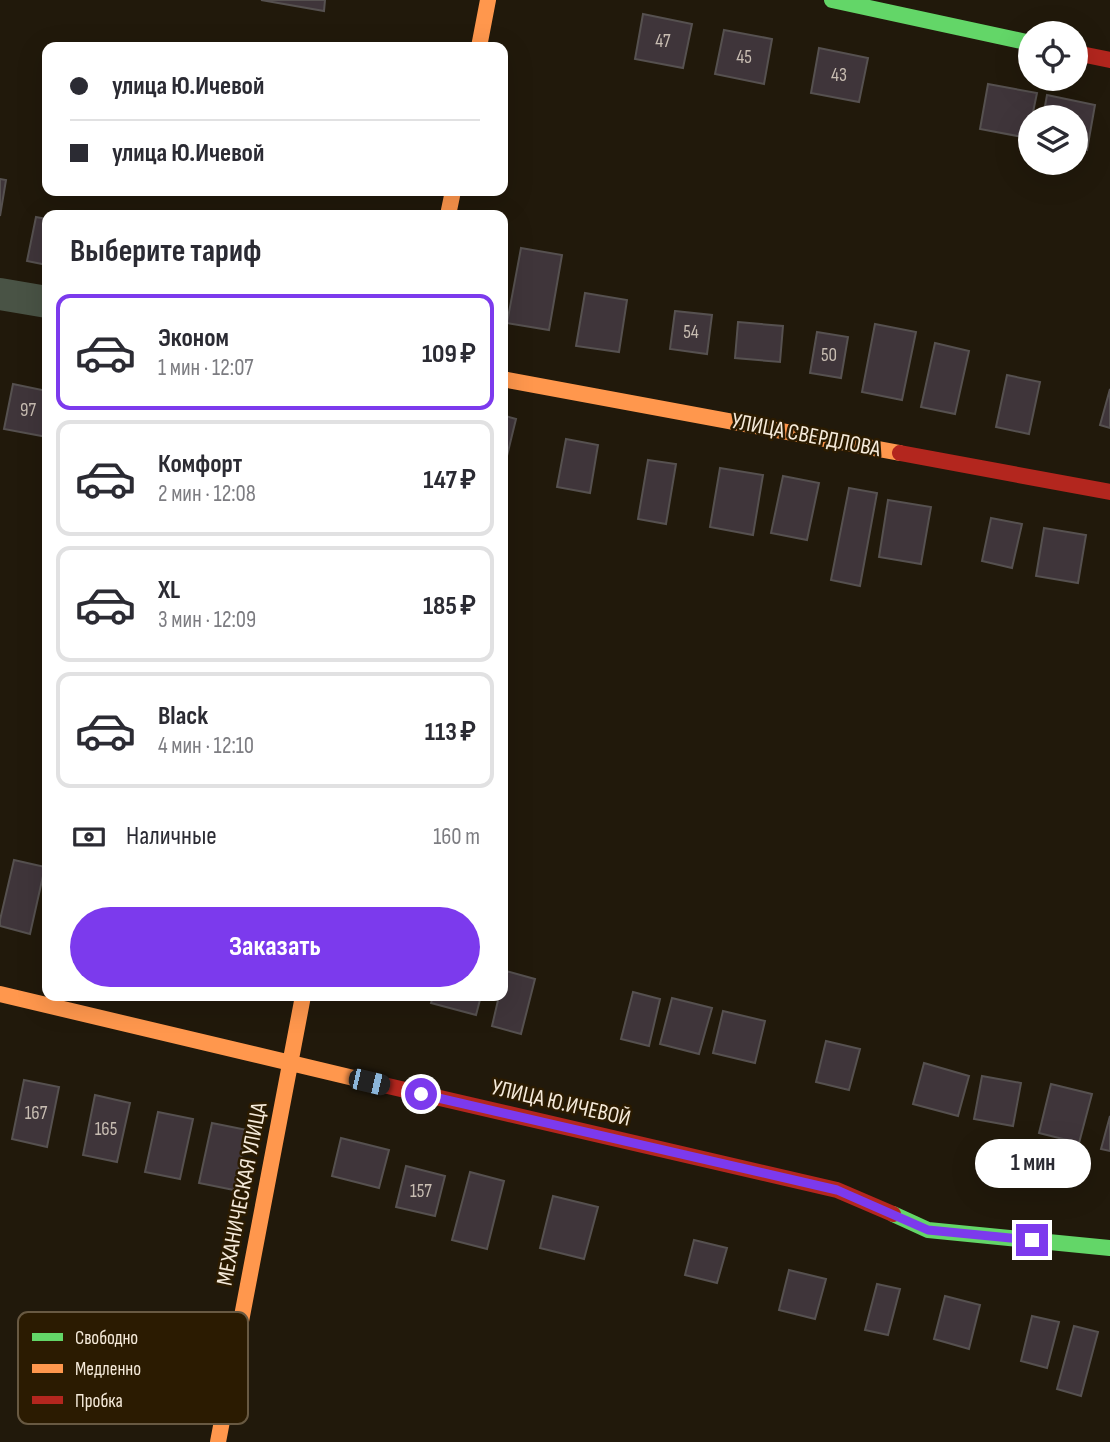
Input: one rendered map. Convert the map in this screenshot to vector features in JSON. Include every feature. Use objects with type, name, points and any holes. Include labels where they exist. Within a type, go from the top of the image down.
[{"type":"street","points":[[481,42],[488,0]]},
{"type":"street","points":[[832,0],[1018,40]]},
{"type":"street","points":[[1088,55],[1110,60]]},
{"type":"street","points":[[0,294],[42,301]]},
{"type":"street","name":"УЛИЦА СВЕРДЛОВА","points":[[508,380],[1110,492]]},
{"type":"street","name":"УЛИЦА Ю.ИЧЕВОЙ","points":[[0,994],[837,1190],[928,1230],[1110,1248]]},
{"type":"street","name":"МЕХАНИЧЕСКАЯ УЛИЦА","points":[[243,1312],[302,1001]]},
{"type":"street","name":"МЕХАНИЧЕСКАЯ УЛИЦА","points":[[218,1442],[221,1424]]},
{"type":"building","points":[[261,0],[325,0],[324,11]]},
{"type":"building","points":[[643,14],[692,24],[683,68],[635,59]]},
{"type":"building","points":[[724,30],[772,39],[764,84],[715,74]]},
{"type":"building","points":[[819,48],[868,58],[859,102],[811,93]]},
{"type":"building","points":[[988,84],[1037,93],[1034,105],[1018,105],[1018,136],[980,129]]},
{"type":"building","points":[[1047,95],[1095,105],[1088,144],[1088,105],[1045,105]]},
{"type":"building","points":[[0,179],[6,180],[0,216]]},
{"type":"building","points":[[36,217],[42,218],[42,264],[27,261]]},
{"type":"building","points":[[521,248],[562,255],[549,330],[508,323]]},
{"type":"building","points":[[585,293],[627,300],[619,352],[576,346]]},
{"type":"building","points":[[675,311],[712,315],[707,354],[670,349]]},
{"type":"building","points":[[738,322],[783,326],[780,362],[735,358]]},
{"type":"building","points":[[875,324],[916,332],[902,400],[862,392]]},
{"type":"building","points":[[817,332],[848,337],[841,378],[810,373]]},
{"type":"building","points":[[935,343],[969,351],[955,414],[921,407]]},
{"type":"building","points":[[1007,375],[1040,382],[1029,434],[996,427]]},
{"type":"building","points":[[13,384],[42,390],[42,436],[4,429]]},
{"type":"building","points":[[1110,389],[1110,428],[1100,425]]},
{"type":"building","points":[[508,417],[516,419],[508,452]]},
{"type":"building","points":[[566,439],[598,445],[590,493],[557,487]]},
{"type":"building","points":[[648,460],[676,464],[666,524],[638,519]]},
{"type":"building","points":[[720,468],[763,475],[753,535],[710,527]]},
{"type":"building","points":[[783,476],[819,483],[807,540],[771,533]]},
{"type":"building","points":[[849,488],[877,493],[860,586],[831,580]]},
{"type":"building","points":[[888,500],[931,507],[921,564],[879,557]]},
{"type":"building","points":[[991,518],[1022,524],[1012,568],[982,561]]},
{"type":"building","points":[[1044,528],[1086,535],[1078,583],[1036,576]]},
{"type":"building","points":[[14,860],[42,866],[42,880],[30,934],[0,926]]},
{"type":"building","points":[[508,972],[535,979],[521,1034],[492,1026],[498,1001],[508,1001]]},
{"type":"building","points":[[633,992],[660,999],[649,1046],[621,1039]]},
{"type":"building","points":[[672,998],[712,1008],[699,1054],[660,1044]]},
{"type":"building","points":[[432,1001],[480,1001],[476,1015]]},
{"type":"building","points":[[723,1011],[765,1021],[755,1063],[713,1053]]},
{"type":"building","points":[[826,1041],[860,1049],[849,1090],[816,1082]]},
{"type":"building","points":[[924,1063],[969,1076],[958,1116],[913,1104]]},
{"type":"building","points":[[982,1076],[1021,1083],[1013,1126],[974,1119]]},
{"type":"building","points":[[24,1080],[59,1087],[47,1147],[12,1139]]},
{"type":"building","points":[[1051,1084],[1092,1094],[1079,1143],[1039,1133]]},
{"type":"building","points":[[95,1095],[130,1103],[117,1162],[83,1155]]},
{"type":"building","points":[[158,1112],[193,1119],[180,1179],[145,1172]]},
{"type":"building","points":[[1110,1116],[1110,1151],[1101,1149]]},
{"type":"building","points":[[212,1123],[247,1130],[234,1190],[199,1183]]},
{"type":"building","points":[[341,1138],[389,1150],[379,1188],[332,1176]]},
{"type":"building","points":[[406,1166],[445,1176],[435,1216],[396,1207]]},
{"type":"building","points":[[470,1172],[504,1181],[487,1249],[452,1240]]},
{"type":"building","points":[[553,1196],[598,1207],[584,1259],[540,1248]]},
{"type":"building","points":[[694,1240],[727,1248],[717,1283],[685,1275]]},
{"type":"building","points":[[789,1270],[826,1279],[815,1319],[779,1310]]},
{"type":"building","points":[[877,1284],[900,1289],[888,1335],[865,1330]]},
{"type":"building","points":[[945,1296],[980,1305],[969,1349],[934,1339]]},
{"type":"building","points":[[1032,1316],[1059,1322],[1047,1368],[1021,1361]]},
{"type":"building","points":[[1074,1326],[1098,1332],[1081,1396],[1057,1389]]},
{"type":"traffic: fast","points":[[832,0],[1018,40]]},
{"type":"traffic: fast","points":[[893,1214],[928,1230],[1110,1248]]},
{"type":"traffic: slow","points":[[480,42],[488,0]]},
{"type":"traffic: slow","points":[[449,210],[452,196]]},
{"type":"traffic: slow","points":[[508,380],[900,453]]},
{"type":"traffic: slow","points":[[0,994],[362,1080]]},
{"type":"traffic: slow","points":[[243,1312],[302,1001]]},
{"type":"traffic: slow","points":[[218,1442],[221,1424]]},
{"type":"traffic: jam","points":[[1088,55],[1110,60]]},
{"type":"traffic: jam","points":[[900,453],[1110,492]]},
{"type":"traffic: jam","points":[[362,1080],[837,1190],[893,1214]]},
{"type":"route","points":[[421,1094],[837,1190],[928,1230],[1032,1240]]}]
